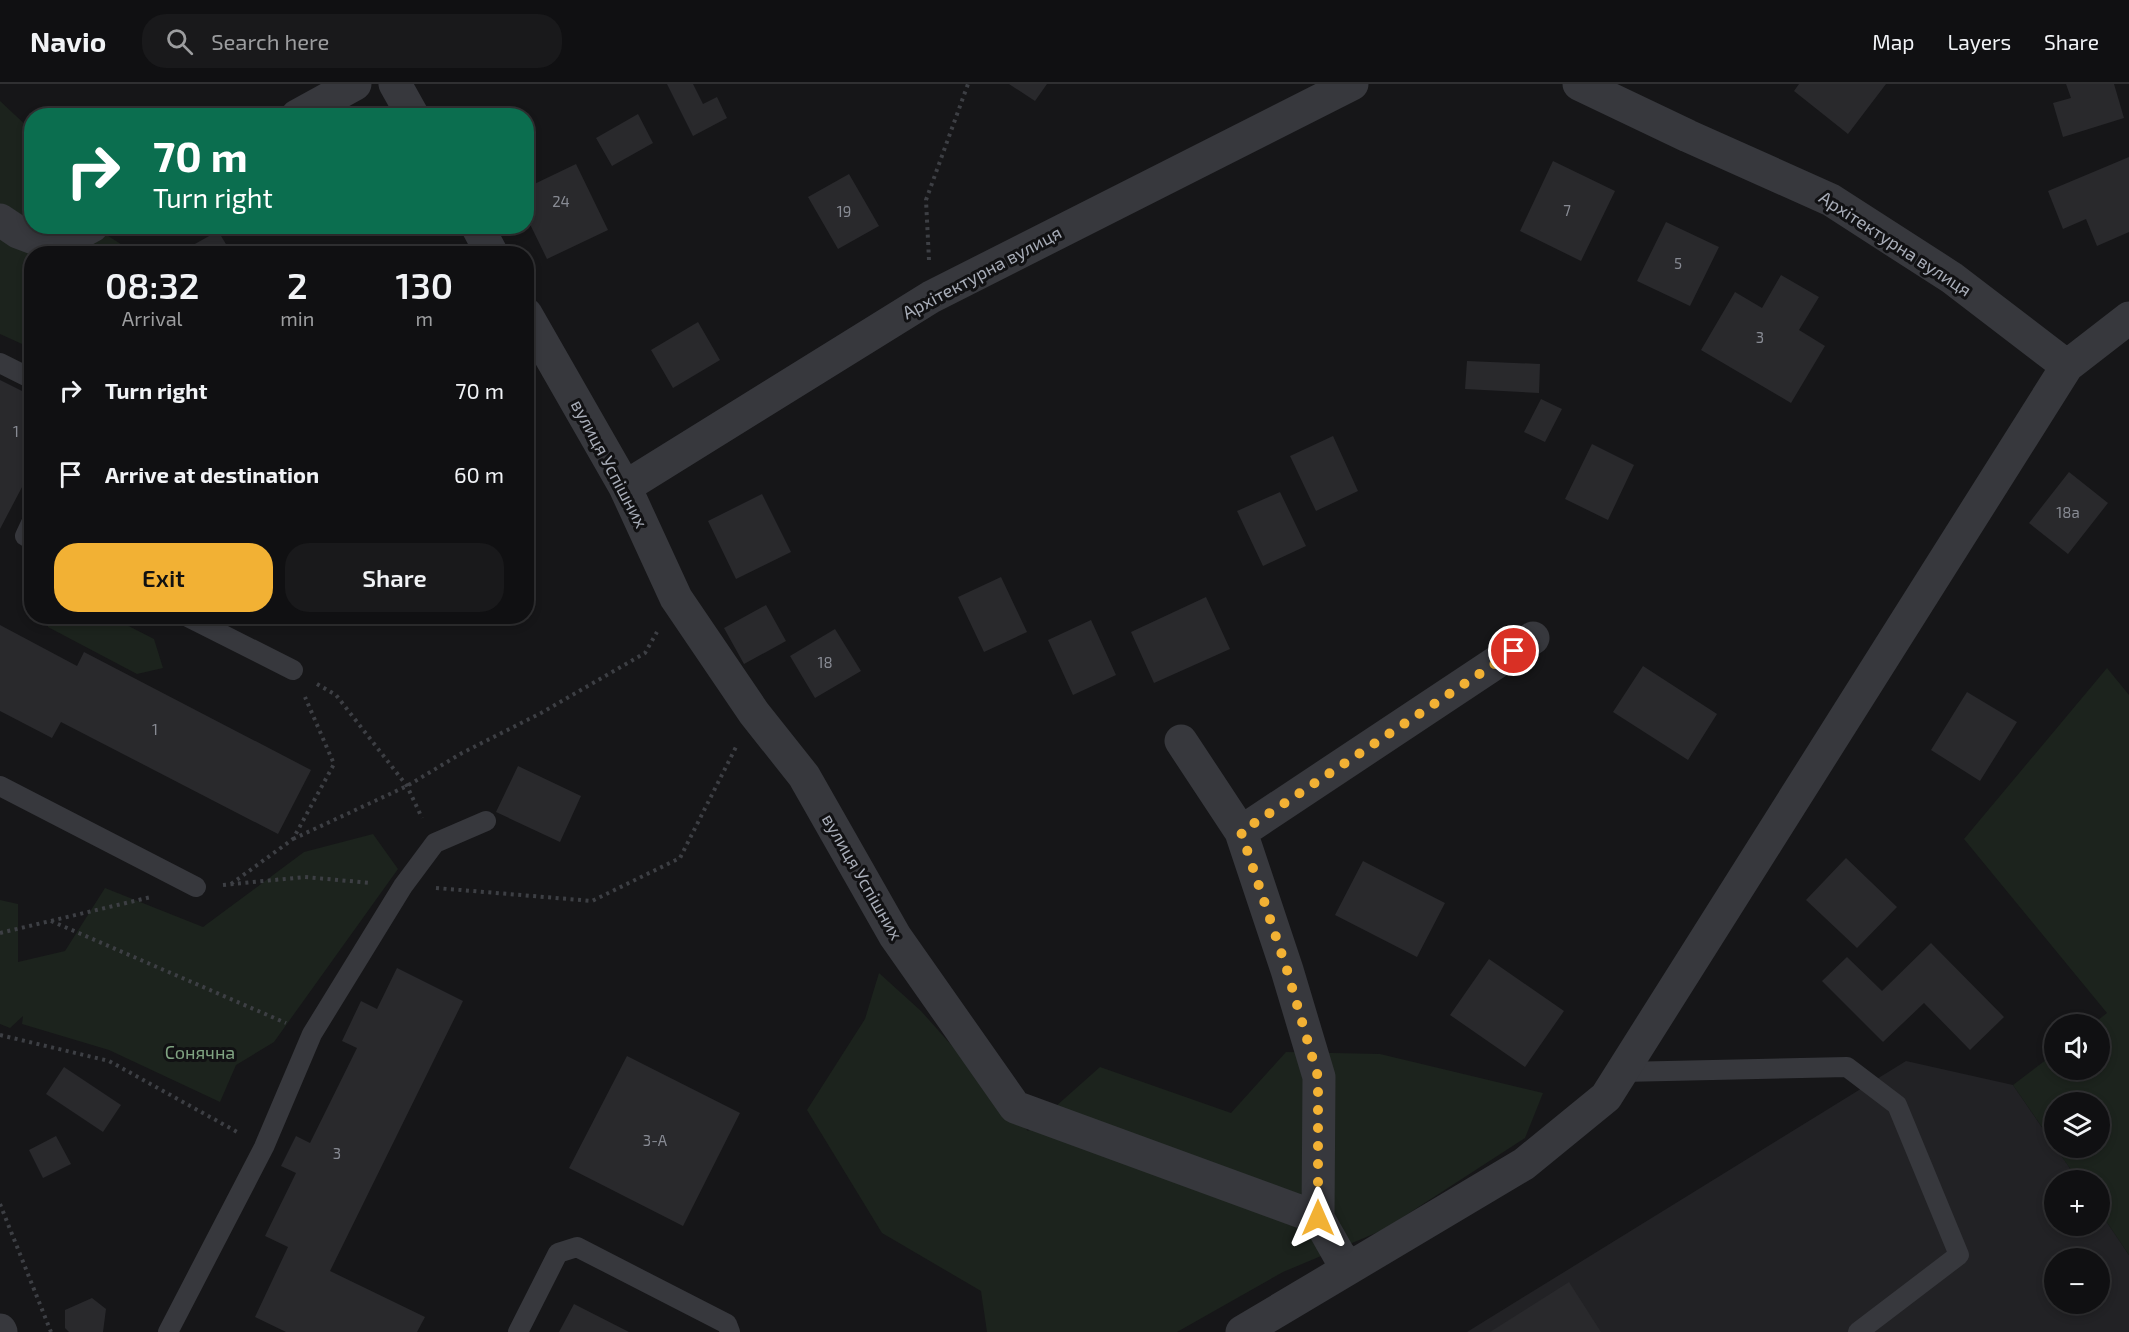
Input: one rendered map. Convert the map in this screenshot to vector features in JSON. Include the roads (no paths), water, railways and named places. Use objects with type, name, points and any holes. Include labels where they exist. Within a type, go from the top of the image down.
[{"type":"street","points":[[312,108],[355,84]]},
{"type":"street","points":[[395,84],[408,108]]},
{"type":"street","name":"Архітектурна вулиця","points":[[626,487],[931,297],[1352,84]]},
{"type":"street","name":"Архітектурна вулиця","points":[[1579,84],[1831,200],[1952,278],[2067,366]]},
{"type":"street","points":[[0,219],[18,232],[55,246],[77,234]]},
{"type":"street","points":[[1242,1332],[1524,1164],[1606,1097],[2067,366],[2129,318]]},
{"type":"street","name":"вулиця Успішних","points":[[534,328],[626,487],[676,598],[754,713],[804,776],[895,936],[1015,1107],[1318,1218]]},
{"type":"street","points":[[1241,832],[1533,638]]},
{"type":"street","points":[[1181,741],[1241,832],[1287,970],[1318,1077],[1318,1218],[1339,1255],[1350,1266]]},
{"type":"lane","points":[[0,363],[24,375]]},
{"type":"lane","points":[[202,624],[293,670]]},
{"type":"lane","points":[[0,786],[196,887]]},
{"type":"lane","points":[[168,1332],[264,1147],[312,1034],[403,886],[435,843],[486,821]]},
{"type":"lane","points":[[1622,1072],[1847,1067],[1897,1105],[1959,1255],[1858,1332]]},
{"type":"lane","points":[[518,1332],[558,1253],[577,1247],[727,1324],[730,1332]]},
{"type":"park label","name":"Сонячна","points":[[200,1053]]}]
